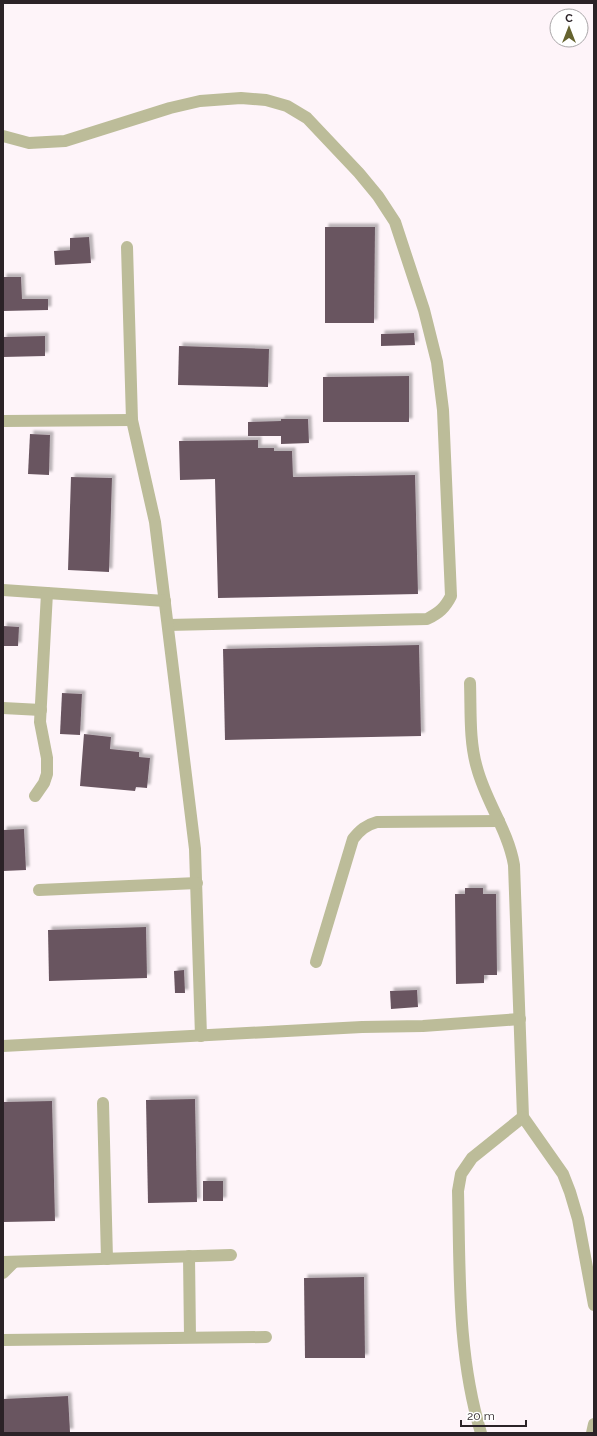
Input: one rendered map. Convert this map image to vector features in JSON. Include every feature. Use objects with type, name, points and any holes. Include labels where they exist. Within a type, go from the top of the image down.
[{"type":"lane","points":[[3,136],[29,143],[65,141],[170,108],[200,101],[241,98],[266,100],[287,106],[307,118],[359,173],[378,196],[395,222],[424,310],[437,362],[443,410],[451,596],[446,606],[438,614],[427,619],[168,625]]},
{"type":"lane","points":[[127,247],[132,420],[155,522],[195,849],[201,1036]]},
{"type":"lane","points":[[3,421],[132,420]]},
{"type":"lane","points":[[3,590],[165,601]]},
{"type":"lane","points":[[35,796],[44,784],[47,774],[47,758],[40,722],[47,593]]},
{"type":"lane","points":[[470,683],[474,756],[477,770],[511,847],[514,865],[523,1117],[563,1174],[570,1192],[578,1219],[594,1305]]},
{"type":"lane","points":[[3,708],[41,710]]},
{"type":"lane","points":[[316,962],[353,839],[359,831],[368,824],[377,822],[499,821]]},
{"type":"lane","points":[[39,890],[197,883]]},
{"type":"lane","points":[[3,1046],[362,1027],[423,1026],[520,1019]]},
{"type":"lane","points":[[103,1103],[107,1259]]},
{"type":"lane","points":[[481,1433],[473,1408],[466,1370],[462,1328],[458,1191],[461,1174],[472,1158],[523,1117]]},
{"type":"lane","points":[[3,1274],[9,1262],[231,1255]]},
{"type":"lane","points":[[189,1256],[190,1337]]},
{"type":"lane","points":[[3,1340],[266,1337]]},
{"type":"lane","points":[[592,1433],[594,1424]]},
{"type":"building","points":[[325,227],[375,227],[374,323],[325,323]]},
{"type":"building","points":[[89,237],[91,263],[55,265],[54,251],[70,250],[70,238]]},
{"type":"building","points":[[3,277],[21,277],[22,299],[48,299],[48,310],[3,311]]},
{"type":"building","points":[[414,333],[415,345],[381,346],[381,334]]},
{"type":"building","points":[[45,336],[45,356],[3,357],[3,337]]},
{"type":"building","points":[[179,346],[269,349],[268,387],[178,385]]},
{"type":"building","points":[[409,376],[409,422],[323,422],[323,377]]},
{"type":"building","points":[[281,419],[308,419],[309,443],[281,444],[281,436],[248,436],[248,422],[281,421]]},
{"type":"building","points":[[30,434],[50,435],[49,475],[28,474]]},
{"type":"building","points":[[258,440],[258,448],[274,448],[274,451],[292,451],[293,477],[415,475],[418,594],[218,598],[215,479],[180,480],[179,441]]},
{"type":"building","points":[[71,477],[112,478],[109,572],[68,570]]},
{"type":"building","points":[[3,626],[19,627],[18,646],[3,646]]},
{"type":"building","points":[[419,645],[421,736],[225,740],[223,649]]},
{"type":"building","points":[[62,693],[82,694],[80,735],[60,734]]},
{"type":"building","points":[[84,734],[111,737],[110,749],[139,752],[139,757],[150,758],[147,788],[136,787],[135,791],[80,786]]},
{"type":"building","points":[[24,829],[26,870],[3,871],[3,830]]},
{"type":"building","points":[[465,888],[483,888],[483,894],[496,894],[497,975],[484,975],[484,983],[456,984],[455,894],[465,894]]},
{"type":"building","points":[[146,927],[147,978],[49,981],[48,930]]},
{"type":"building","points":[[184,970],[185,993],[175,993],[174,971]]},
{"type":"building","points":[[417,990],[418,1007],[391,1009],[390,991]]},
{"type":"building","points":[[195,1099],[197,1202],[148,1203],[146,1100]]},
{"type":"building","points":[[52,1101],[55,1221],[3,1222],[3,1102]]},
{"type":"building","points":[[203,1181],[223,1181],[223,1201],[203,1201]]},
{"type":"building","points":[[364,1277],[365,1358],[305,1358],[304,1278]]},
{"type":"building","points":[[68,1396],[70,1432],[3,1433],[3,1399]]}]
